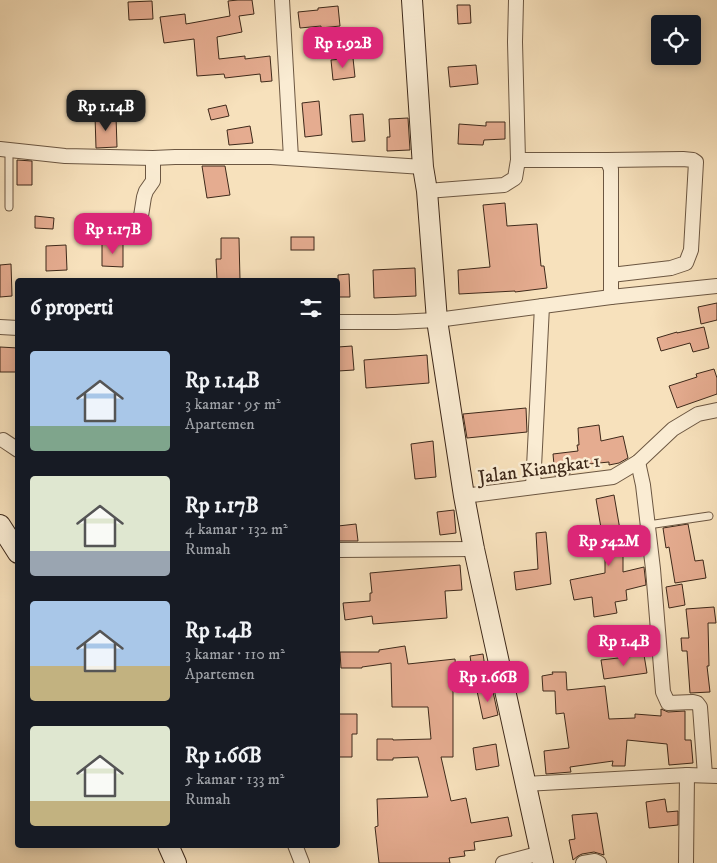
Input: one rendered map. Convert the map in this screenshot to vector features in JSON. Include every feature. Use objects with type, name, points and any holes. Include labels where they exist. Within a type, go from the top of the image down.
[{"type":"street","points":[[282,0],[291,158]]},
{"type":"street","points":[[412,0],[423,167],[428,191],[436,320],[474,549],[542,858],[503,863]]},
{"type":"street","points":[[428,191],[504,185],[514,178],[518,160],[515,42],[516,0]]},
{"type":"street","points":[[4,149],[65,156],[291,158],[423,167]]},
{"type":"street","points":[[141,216],[144,197],[153,182],[153,158]]},
{"type":"street","points":[[340,322],[436,320],[542,306],[686,263],[691,250],[696,162],[693,160],[518,160]]},
{"type":"street","points":[[606,160],[611,169],[610,286]]},
{"type":"street","points":[[610,286],[717,286]]},
{"type":"street","points":[[533,487],[542,306]]},
{"type":"street","points":[[0,327],[15,328]]},
{"type":"street","name":"Jalan Kiangkat 1","points":[[464,496],[613,476],[638,462],[673,429],[698,414],[717,410]]},
{"type":"street","points":[[3,440],[15,448]]},
{"type":"street","points":[[525,784],[711,775],[700,707],[697,703],[693,702],[668,703],[663,692],[653,569],[643,485],[638,462]]},
{"type":"street","points":[[0,526],[15,548]]},
{"type":"street","points":[[340,550],[474,549]]},
{"type":"street","points":[[686,863],[687,775]]},
{"type":"street","points":[[169,848],[176,863]]},
{"type":"street","points":[[296,848],[302,863]]},
{"type":"street","points":[[583,863],[594,861],[598,863]]},
{"type":"lane","points":[[4,149],[9,207]]},
{"type":"lane","points":[[648,524],[709,516]]},
{"type":"building","points":[[252,0],[254,14],[239,16],[242,32],[217,37],[219,59],[245,56],[245,59],[270,56],[272,81],[261,82],[260,74],[225,78],[224,74],[197,76],[194,39],[164,43],[160,17],[185,14],[186,24],[230,16],[228,1]]},
{"type":"building","points":[[152,1],[153,19],[129,20],[128,2]]},
{"type":"building","points":[[457,5],[470,5],[471,23],[458,24]]},
{"type":"building","points":[[338,6],[340,26],[300,28],[298,12]]},
{"type":"building","points":[[353,58],[355,77],[333,80],[331,60]]},
{"type":"building","points":[[476,65],[478,84],[450,87],[448,67]]},
{"type":"building","points":[[319,101],[322,135],[305,137],[302,103]]},
{"type":"building","points":[[226,105],[229,116],[211,120],[208,109]]},
{"type":"building","points":[[363,114],[365,141],[352,142],[350,115]]},
{"type":"building","points":[[95,116],[116,116],[117,147],[96,148]]},
{"type":"building","points":[[408,118],[410,150],[387,151],[387,137],[390,137],[389,119]]},
{"type":"building","points":[[486,122],[505,122],[505,139],[484,140],[483,145],[458,144],[459,124],[486,126]]},
{"type":"building","points":[[250,126],[253,143],[229,145],[227,130]]},
{"type":"building","points":[[17,160],[32,161],[32,185],[17,185]]},
{"type":"building","points":[[202,166],[225,166],[230,195],[207,198]]},
{"type":"building","points":[[505,203],[507,226],[537,224],[541,266],[544,266],[547,288],[515,292],[459,294],[458,270],[490,267],[483,205]]},
{"type":"building","points":[[35,216],[54,218],[53,229],[35,228]]},
{"type":"building","points":[[119,224],[143,224],[144,238],[120,239]]},
{"type":"building","points":[[291,237],[314,237],[314,250],[291,250]]},
{"type":"building","points":[[221,238],[239,238],[240,278],[217,278],[216,259],[221,259]]},
{"type":"building","points":[[102,243],[123,243],[123,267],[102,266]]},
{"type":"building","points":[[66,245],[67,270],[46,271],[46,246]]},
{"type":"building","points":[[11,264],[12,296],[0,297],[0,265]]},
{"type":"building","points":[[415,268],[416,296],[374,298],[373,270]]},
{"type":"building","points":[[349,274],[350,297],[340,297],[340,278],[338,278],[338,275]]},
{"type":"building","points":[[717,303],[717,320],[701,324],[698,307]]},
{"type":"building","points":[[704,327],[709,348],[693,352],[690,343],[661,351],[657,338]]},
{"type":"building","points":[[352,346],[354,370],[340,371],[340,347]]},
{"type":"building","points":[[0,347],[15,348],[15,372],[0,372]]},
{"type":"building","points":[[427,355],[429,383],[366,388],[364,360]]},
{"type":"building","points":[[714,369],[717,378],[717,394],[677,408],[669,386],[697,377],[696,374]]},
{"type":"building","points":[[526,408],[527,432],[467,438],[463,414]]},
{"type":"building","points":[[599,425],[601,441],[623,436],[628,458],[619,463],[609,465],[609,462],[569,466],[570,474],[555,476],[553,454],[578,451],[578,428]]},
{"type":"building","points":[[433,441],[436,477],[415,479],[411,444]]},
{"type":"building","points":[[614,495],[623,547],[623,572],[644,567],[646,585],[626,590],[627,600],[615,602],[617,613],[594,617],[592,597],[574,600],[570,580],[605,573],[605,551],[596,499]]},
{"type":"building","points":[[454,510],[456,533],[440,535],[437,512]]},
{"type":"building","points":[[356,524],[358,541],[340,541],[340,526]]},
{"type":"building","points":[[688,524],[695,561],[703,560],[706,578],[675,583],[669,547],[666,548],[663,528]]},
{"type":"building","points":[[546,532],[551,584],[516,590],[514,572],[538,569],[536,533]]},
{"type":"building","points":[[460,565],[462,590],[445,591],[447,618],[373,624],[372,616],[345,620],[343,603],[370,601],[370,593],[372,593],[370,573]]},
{"type":"building","points":[[682,584],[685,605],[669,608],[666,587]]},
{"type":"building","points":[[714,607],[716,623],[708,623],[709,666],[707,666],[710,692],[690,693],[687,651],[682,651],[681,638],[689,638],[686,609]]},
{"type":"building","points":[[405,646],[408,664],[455,659],[457,683],[453,683],[453,757],[441,757],[451,801],[466,798],[471,823],[508,817],[512,836],[474,842],[475,850],[464,851],[465,856],[449,858],[450,863],[379,863],[375,827],[378,826],[377,799],[428,797],[418,757],[377,760],[377,739],[431,739],[428,707],[392,707],[391,663],[362,668],[341,668],[340,652],[379,652],[379,650]]},
{"type":"building","points":[[483,654],[485,667],[472,669],[470,656]]},
{"type":"building","points":[[644,655],[647,673],[604,679],[601,660]]},
{"type":"building","points":[[552,672],[566,672],[567,690],[605,686],[609,719],[635,718],[635,714],[661,716],[661,709],[668,712],[685,711],[685,740],[691,740],[693,763],[669,765],[667,744],[627,740],[625,766],[612,766],[613,761],[570,767],[571,772],[546,774],[544,751],[569,748],[564,713],[556,714],[555,691],[543,691],[542,676],[553,674]]},
{"type":"building","points":[[492,687],[498,715],[483,719],[477,691]]},
{"type":"building","points":[[340,714],[357,714],[357,734],[352,734],[352,757],[340,757]]},
{"type":"building","points":[[496,744],[499,766],[476,770],[473,748]]},
{"type":"building","points":[[665,799],[667,812],[678,811],[678,825],[649,828],[646,802]]},
{"type":"building","points":[[597,813],[604,855],[594,852],[582,854],[573,860],[569,840],[575,839],[572,815]]}]
